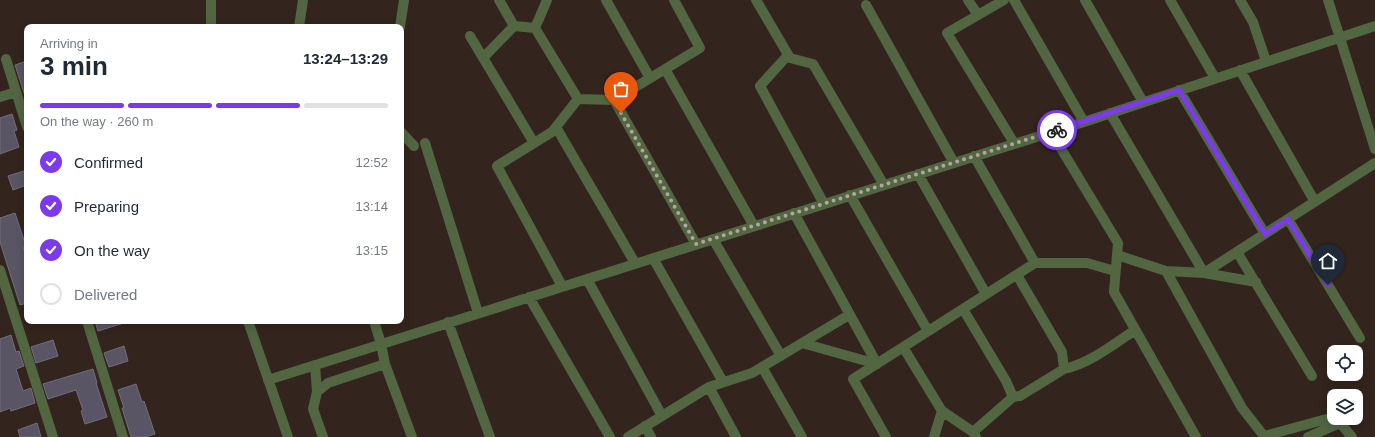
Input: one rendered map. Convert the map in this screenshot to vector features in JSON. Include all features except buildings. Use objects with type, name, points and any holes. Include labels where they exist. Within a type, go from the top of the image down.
[{"type":"street","points":[[211,0],[211,24]]},
{"type":"street","points":[[299,24],[303,0]]},
{"type":"street","points":[[400,24],[404,0]]},
{"type":"street","points":[[500,0],[514,26]]},
{"type":"street","points":[[535,28],[547,0]]},
{"type":"street","points":[[606,0],[650,78]]},
{"type":"street","points":[[578,99],[614,100],[700,48],[674,0]]},
{"type":"street","points":[[756,0],[790,58],[813,64],[884,185]]},
{"type":"street","points":[[968,0],[978,15]]},
{"type":"street","points":[[1004,0],[947,33],[1014,144]]},
{"type":"street","points":[[1014,0],[1084,122]]},
{"type":"street","points":[[1085,0],[1143,102]]},
{"type":"street","points":[[1170,0],[1215,78]]},
{"type":"street","points":[[1240,0],[1253,22],[1266,62]]},
{"type":"street","points":[[1323,0],[1332,15]]},
{"type":"street","points":[[1328,0],[1375,149]]},
{"type":"street","points":[[866,5],[954,163]]},
{"type":"street","points":[[514,26],[535,28]]},
{"type":"street","points":[[483,58],[514,26]]},
{"type":"street","points":[[268,380],[1084,122],[1375,26]]},
{"type":"street","points":[[535,28],[578,99]]},
{"type":"street","points":[[470,36],[534,143]]},
{"type":"street","points":[[788,55],[760,86],[824,204]]},
{"type":"street","points":[[6,59],[24,117]]},
{"type":"street","points":[[665,69],[754,226]]},
{"type":"street","points":[[1240,70],[1315,202]]},
{"type":"street","points":[[1179,90],[1265,234]]},
{"type":"street","points":[[0,97],[16,92]]},
{"type":"street","points":[[562,286],[497,166],[552,132],[578,99]]},
{"type":"street","points":[[614,100],[696,244]]},
{"type":"street","points":[[1110,113],[1204,273]]},
{"type":"street","points":[[556,128],[635,263]]},
{"type":"street","points":[[1051,132],[1118,242],[1114,292],[1196,437]]},
{"type":"street","points":[[404,135],[414,146]]},
{"type":"street","points":[[424,143],[478,313]]},
{"type":"street","points":[[974,156],[1035,263]]},
{"type":"street","points":[[1204,273],[1375,163]]},
{"type":"street","points":[[918,174],[986,294]]},
{"type":"street","points":[[850,195],[928,331]]},
{"type":"street","points":[[794,213],[877,364]]},
{"type":"street","points":[[1288,219],[1360,338]]},
{"type":"street","points":[[713,239],[781,356]]},
{"type":"street","points":[[1237,252],[1312,376]]},
{"type":"street","points":[[1117,255],[1166,271],[1204,273],[1256,282]]},
{"type":"street","points":[[653,258],[724,382]]},
{"type":"street","points":[[886,437],[853,379],[1035,263],[1087,263],[1115,271]]},
{"type":"street","points":[[0,270],[53,437]]},
{"type":"street","points":[[1166,271],[1242,408],[1264,436],[1327,419]]},
{"type":"street","points":[[1017,275],[1062,352],[1064,369]]},
{"type":"street","points":[[587,278],[662,416]]},
{"type":"street","points":[[529,297],[610,437]]},
{"type":"street","points":[[963,309],[1006,382],[1013,397]]},
{"type":"street","points":[[628,437],[708,387],[752,373],[849,315]]},
{"type":"street","points":[[448,322],[490,437]]},
{"type":"street","points":[[88,324],[123,437]]},
{"type":"street","points":[[249,324],[288,437]]},
{"type":"street","points":[[375,324],[385,364],[412,437]]},
{"type":"street","points":[[903,347],[942,411],[974,435],[1013,397],[1020,396],[1064,369],[1072,367],[1104,351],[1135,330]]},
{"type":"street","points":[[802,343],[877,364]]},
{"type":"street","points":[[317,392],[328,383],[385,364]]},
{"type":"street","points":[[315,365],[317,392],[313,409],[323,437]]},
{"type":"street","points":[[762,367],[802,437]]},
{"type":"street","points":[[708,387],[736,437]]},
{"type":"street","points":[[934,437],[942,411]]},
{"type":"street","points":[[1308,437],[1340,423],[1352,437]]},
{"type":"street","points":[[645,426],[651,437]]},
{"type":"way so far","points":[[621,113],[696,244],[1057,130]]},
{"type":"route","points":[[1057,130],[1179,90],[1265,234],[1288,219],[1328,285]]}]
